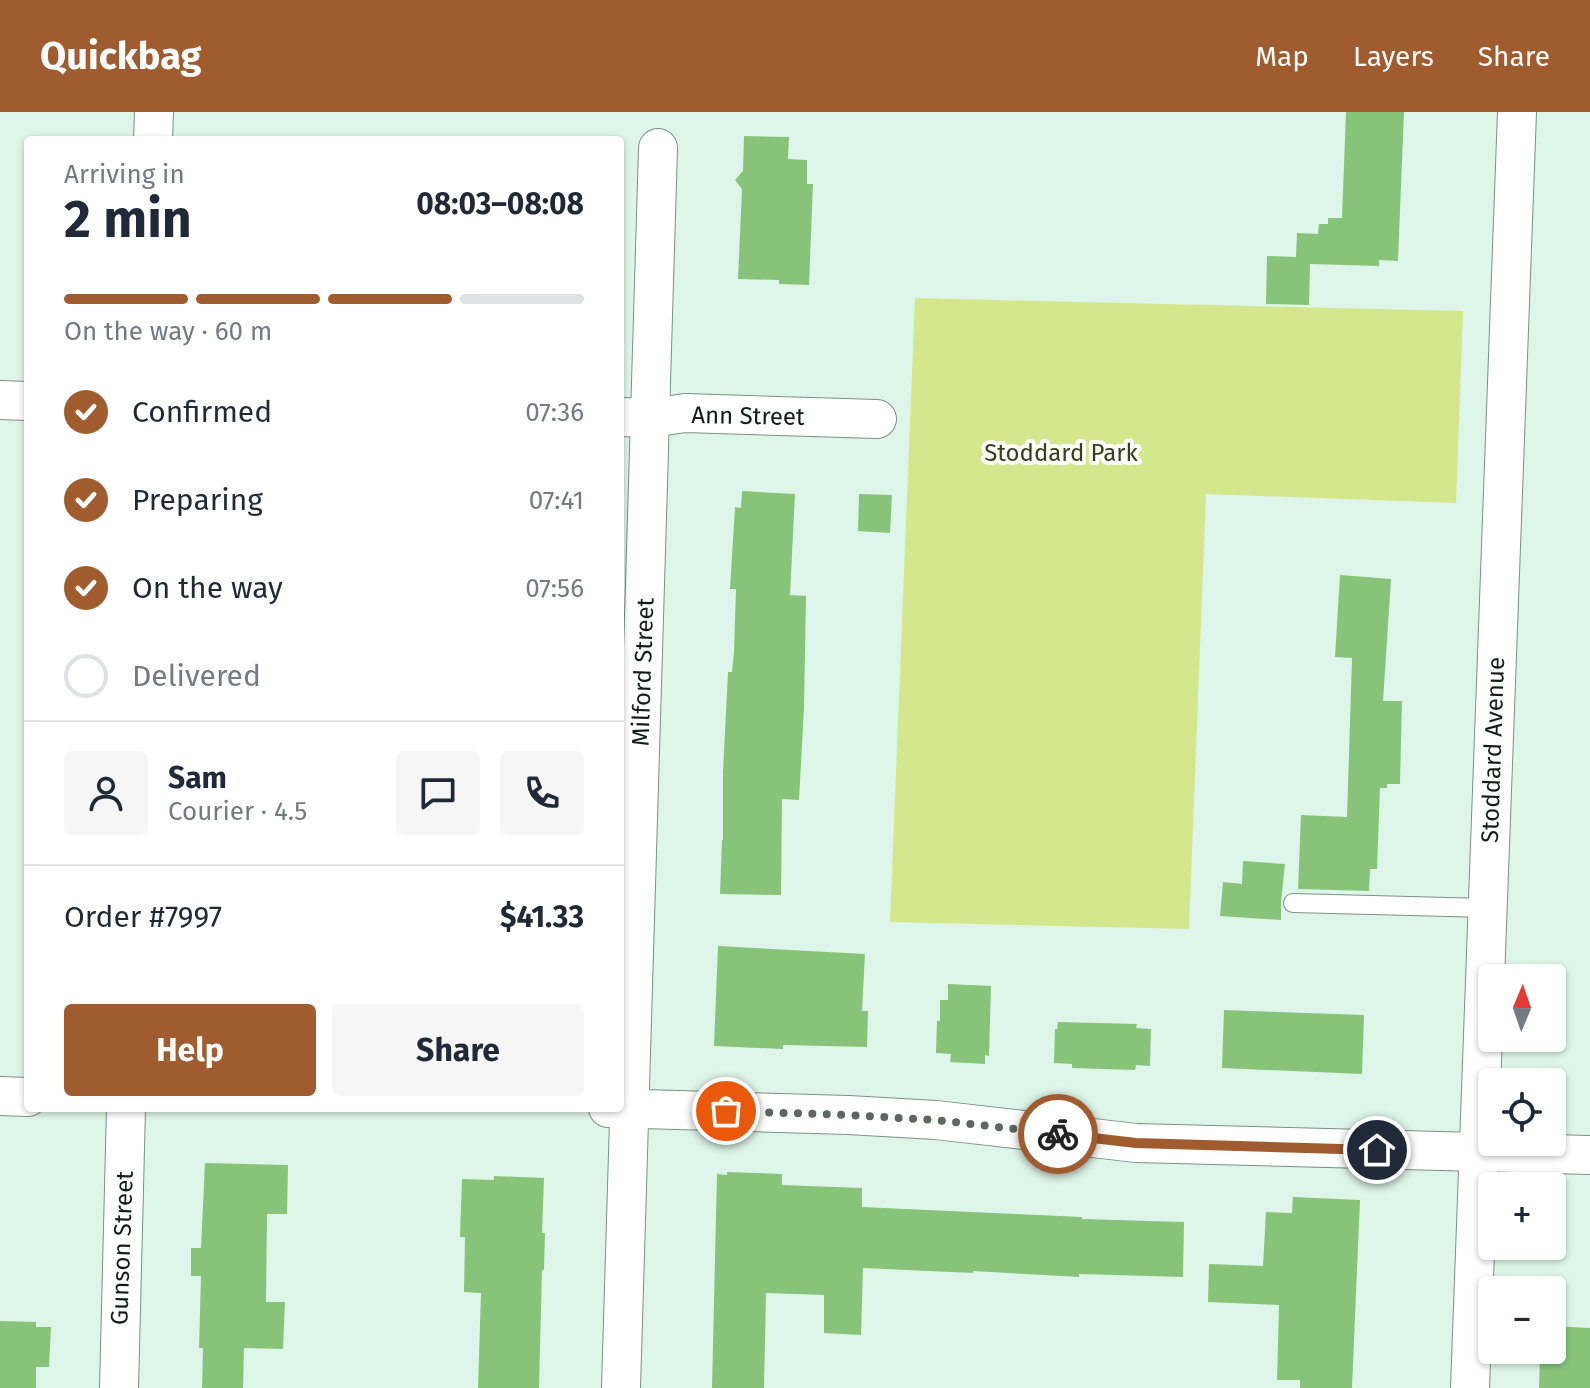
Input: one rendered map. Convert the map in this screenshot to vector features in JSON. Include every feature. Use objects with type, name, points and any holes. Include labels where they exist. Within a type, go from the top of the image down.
[{"type":"street","points":[[153,136],[154,112]]},
{"type":"street","name":"Stoddard Avenue","points":[[1482,1068],[1517,112]]},
{"type":"street","name":"Milford Street","points":[[624,905],[636,417],[658,148]]},
{"type":"street","points":[[0,400],[24,401]]},
{"type":"street","name":"Ann Street","points":[[636,417],[685,413],[877,419]]},
{"type":"street","points":[[0,1096],[24,1097]]},
{"type":"street","points":[[624,1108],[936,1120],[1136,1143],[1478,1153]]},
{"type":"street","name":"Gunson Street","points":[[119,1388],[126,1112]]},
{"type":"street","name":"Milford Street","points":[[619,1112],[621,1388]]},
{"type":"street","points":[[1566,1155],[1590,1155]]},
{"type":"street","name":"Stoddard Avenue","points":[[1470,1388],[1479,1156]]},
{"type":"lane","points":[[1293,903],[1488,908]]},
{"type":"green space","name":"Stoddard Park","points":[[915,298],[1463,311],[1456,503],[1206,494],[1189,929],[890,922]]},
{"type":"building","points":[[1346,112],[1404,112],[1398,261],[1379,260],[1379,266],[1310,264],[1309,305],[1266,304],[1267,256],[1296,257],[1297,233],[1318,234],[1319,224],[1328,224],[1328,218],[1342,218]]},
{"type":"building","points":[[744,136],[789,137],[788,159],[807,160],[807,184],[813,184],[809,285],[779,284],[779,280],[738,279],[742,189],[735,180],[743,171]]},
{"type":"building","points":[[742,491],[795,494],[790,595],[806,596],[799,800],[782,799],[781,895],[720,894],[728,672],[732,672],[734,652],[736,589],[730,589],[735,507],[741,508]]},
{"type":"building","points":[[859,494],[892,495],[890,533],[858,531]]},
{"type":"building","points":[[1340,575],[1391,579],[1383,701],[1402,701],[1400,784],[1387,784],[1387,788],[1380,788],[1377,869],[1370,869],[1369,891],[1298,889],[1301,815],[1347,817],[1352,658],[1335,657]]},
{"type":"building","points":[[1243,861],[1285,864],[1281,920],[1220,916],[1223,882],[1242,884]]},
{"type":"building","points":[[718,946],[865,954],[862,1011],[868,1011],[867,1047],[783,1045],[783,1049],[714,1046]]},
{"type":"building","points":[[948,984],[991,986],[989,1056],[985,1055],[985,1064],[950,1062],[951,1054],[936,1053],[940,1000],[948,1000]]},
{"type":"building","points":[[1224,1010],[1364,1015],[1362,1074],[1222,1068]]},
{"type":"building","points":[[1058,1022],[1137,1024],[1136,1028],[1151,1029],[1150,1066],[1136,1065],[1135,1070],[1072,1068],[1072,1064],[1054,1063]]},
{"type":"building","points":[[205,1163],[288,1165],[287,1214],[267,1214],[266,1302],[285,1302],[283,1349],[244,1348],[243,1388],[202,1388],[203,1348],[199,1348],[201,1276],[191,1276],[191,1248],[201,1248]]},
{"type":"building","points":[[727,1172],[782,1174],[782,1185],[862,1188],[862,1207],[1184,1222],[1183,1277],[1079,1274],[1079,1277],[863,1268],[861,1335],[824,1333],[824,1295],[766,1293],[764,1388],[712,1388],[717,1174],[727,1175]]},
{"type":"building","points":[[494,1176],[544,1178],[539,1388],[478,1388],[481,1293],[464,1292],[465,1237],[460,1237],[462,1179],[494,1180]]},
{"type":"building","points":[[1293,1197],[1360,1200],[1352,1388],[1300,1388],[1300,1380],[1277,1380],[1279,1305],[1208,1302],[1209,1264],[1263,1266],[1266,1212],[1292,1213]]},
{"type":"building","points":[[0,1321],[36,1322],[36,1327],[51,1327],[49,1367],[36,1367],[36,1388],[0,1388]]},
{"type":"building","points":[[1566,1327],[1590,1328],[1590,1388],[1539,1388],[1540,1364],[1566,1364]]},
{"type":"way so far","points":[[726,1111],[936,1120],[1058,1134]]},
{"type":"route","points":[[1058,1134],[1136,1143],[1377,1150]]}]
